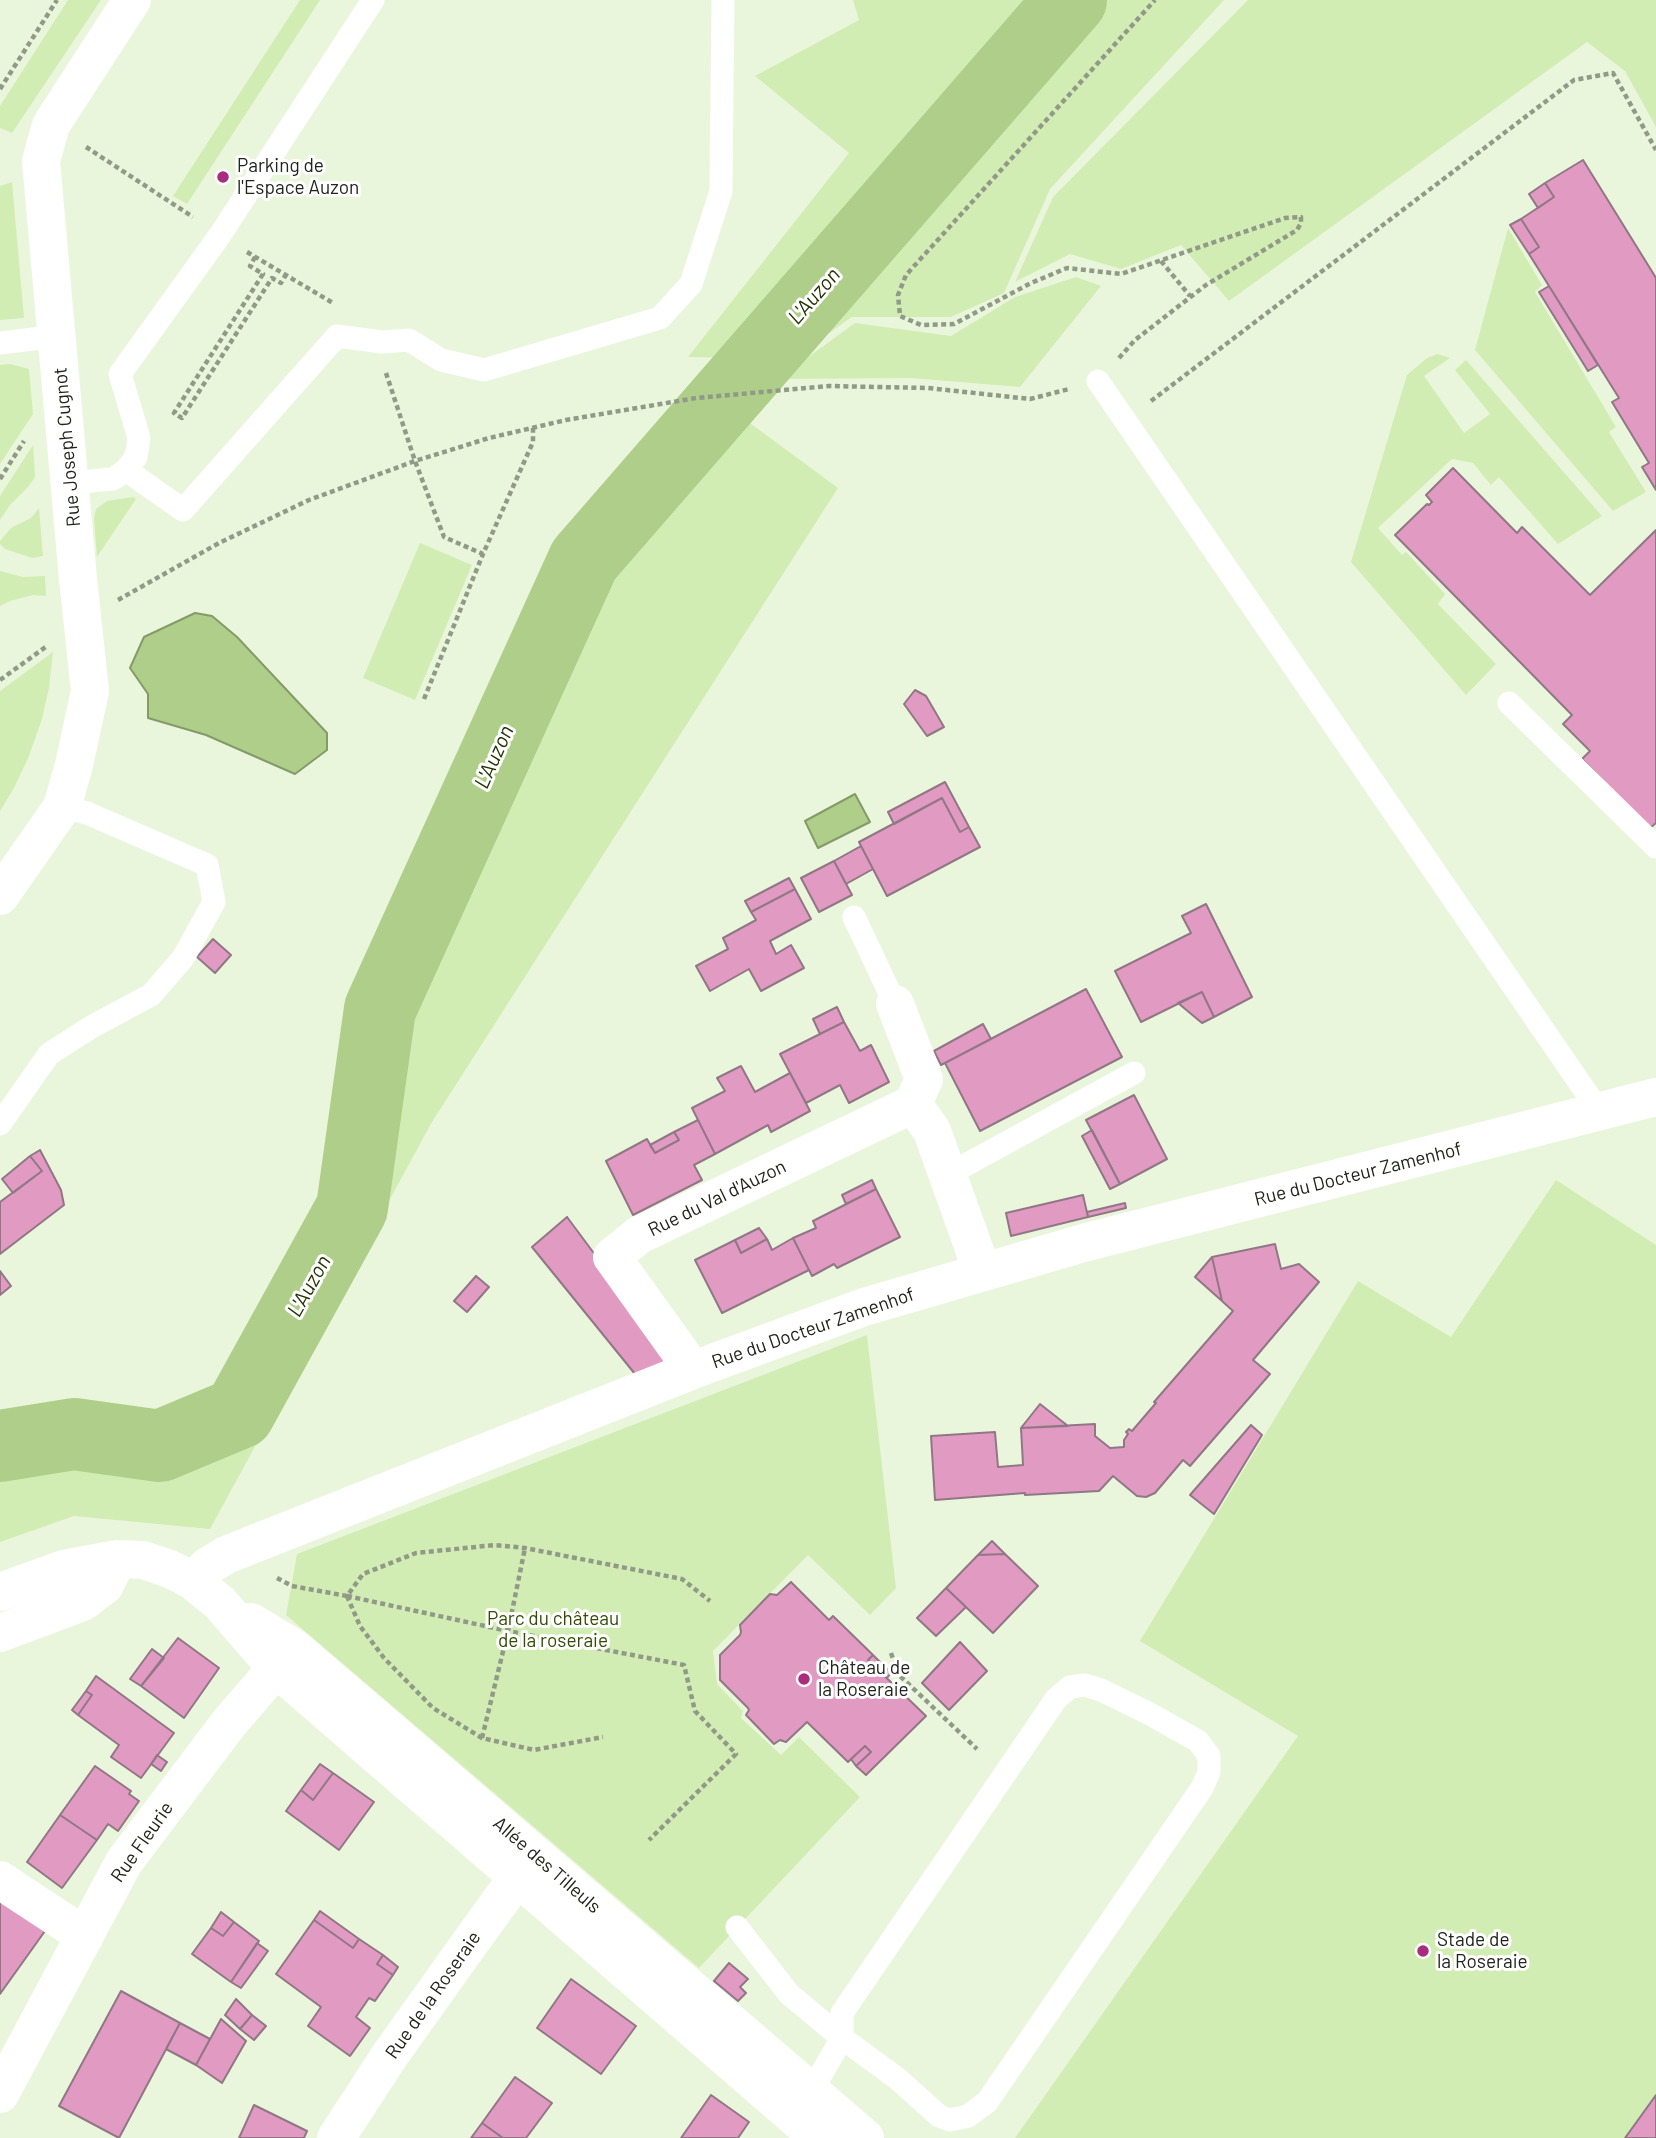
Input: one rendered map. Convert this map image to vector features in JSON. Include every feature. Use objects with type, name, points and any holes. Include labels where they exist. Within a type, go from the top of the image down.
[{"type":"street","name":"Rue Joseph Cugnot","points":[[0,896],[62,807],[90,691],[41,161],[51,125],[132,0]]},
{"type":"street","points":[[895,1004],[924,1079],[913,1104],[932,1131],[982,1271]]},
{"type":"street","name":"Rue du Docteur Zamenhof","points":[[206,1592],[208,1566],[226,1555],[693,1370],[864,1307],[1087,1242],[1656,1097]]},
{"type":"street","name":"Rue du Val d'Auzon","points":[[693,1370],[612,1257],[639,1235],[913,1104]]},
{"type":"street","points":[[0,1592],[64,1569],[117,1559],[143,1560],[170,1569],[206,1592]]},
{"type":"street","points":[[0,1633],[83,1602],[105,1584],[117,1559]]},
{"type":"street","name":"Allée des Tilleuls","points":[[206,1592],[528,1868],[801,2121],[865,2138]]},
{"type":"street","name":"Rue Fleurie","points":[[0,2094],[124,1862],[229,1723],[286,1658]]},
{"type":"street","name":"Rue de la Roseraie","points":[[336,2138],[397,2044],[493,1911],[528,1868]]},
{"type":"street","points":[[0,1880],[85,1936]]},
{"type":"lane","points":[[70,483],[113,479],[127,470],[136,457],[139,438],[120,374],[220,235],[373,0]]},
{"type":"lane","points":[[127,470],[183,510],[337,336],[382,342],[410,340],[441,360],[484,370],[660,318],[691,284],[721,191],[723,0]]},
{"type":"lane","points":[[0,343],[58,336]]},
{"type":"lane","points":[[1098,381],[1599,1111]]},
{"type":"lane","points":[[1508,703],[1656,847]]},
{"type":"lane","points":[[0,1124],[48,1054],[151,995],[183,958],[214,902],[208,865],[87,813],[62,807]]},
{"type":"lane","points":[[854,916],[895,1004]]},
{"type":"lane","points":[[949,1174],[1135,1073]]},
{"type":"lane","points":[[737,1927],[789,1994],[842,2038],[898,2079],[939,2116],[950,2120],[968,2116],[987,2102],[1202,1788],[1209,1772],[1209,1756],[1198,1741],[1150,1713],[1101,1690],[1085,1685],[1070,1687],[1056,1699],[842,2013],[842,2038],[801,2121]]},
{"type":"path","points":[[0,89],[57,0]]},
{"type":"path","points":[[1098,381],[1135,340],[1206,285],[1297,230],[1301,217],[1285,218],[1121,274],[1067,268],[1031,283],[954,324],[921,325],[901,316],[898,295],[906,275],[1155,0]]},
{"type":"path","points":[[1125,420],[1574,80],[1613,74],[1656,150]]},
{"type":"path","points":[[51,125],[279,272]]},
{"type":"path","points":[[255,257],[250,266],[263,274],[174,413],[182,418],[272,278],[281,283],[285,276]]},
{"type":"path","points":[[1161,261],[1190,296]]},
{"type":"path","points":[[0,680],[82,620],[219,543],[309,500],[415,461],[489,438],[566,420],[696,398],[829,386],[928,388],[1030,399]]},
{"type":"path","points":[[424,699],[483,554],[533,442],[533,428]]},
{"type":"path","points":[[415,461],[444,537],[483,554]]},
{"type":"path","points":[[347,1596],[363,1574],[416,1553],[495,1545],[525,1548],[682,1579],[710,1601]]},
{"type":"path","points":[[482,1738],[525,1548]]},
{"type":"path","points":[[292,1586],[684,1665],[695,1711],[736,1754],[649,1840]]},
{"type":"path","points":[[347,1596],[360,1626],[384,1658],[433,1708],[482,1738],[534,1750],[603,1737]]},
{"type":"path","points":[[891,1653],[898,1674],[977,1749]]},
{"type":"green space","points":[[68,0],[101,0],[12,133],[0,128],[0,106]]},
{"type":"green space","points":[[300,0],[320,0],[187,204],[173,196]]},
{"type":"green space","points":[[853,0],[1224,0],[1050,189],[1004,293],[951,317],[852,317],[792,359],[688,357],[849,153],[755,76],[859,20]]},
{"type":"green space","points":[[1248,0],[1656,0],[1656,127],[1625,71],[1587,42],[1229,301],[1181,245],[1121,269],[1070,254],[1015,282],[1053,197]]},
{"type":"green space","points":[[12,182],[24,318],[0,320],[0,186]]},
{"type":"green space","points":[[1508,228],[1542,285],[1535,292],[1616,427],[1609,432],[1646,492],[1613,511],[1475,350]]},
{"type":"green space","points":[[1076,277],[1101,286],[1020,387],[911,378],[778,379],[855,323],[951,336],[1015,297]]},
{"type":"green space","points":[[1438,354],[1450,358],[1424,376],[1464,433],[1490,414],[1455,370],[1466,360],[1602,516],[1558,544],[1499,477],[1491,485],[1473,463],[1452,459],[1378,528],[1402,555],[1406,552],[1445,594],[1438,604],[1496,664],[1466,695],[1351,562],[1407,375],[1427,358]]},
{"type":"green space","points":[[10,364],[29,369],[33,414],[0,464],[0,365]]},
{"type":"green space","points":[[739,415],[838,488],[432,1122],[210,1529],[74,1516],[0,1542],[0,1461],[69,1450],[167,1461],[248,1424],[367,1206],[391,1013],[595,566]]},
{"type":"green space","points":[[33,445],[35,477],[0,520],[0,496]]},
{"type":"green space","points":[[133,497],[136,499],[97,557],[94,519],[96,509],[107,501]]},
{"type":"green space","points":[[39,508],[43,556],[32,558],[5,549],[0,541],[11,528],[31,518]]},
{"type":"green space","points":[[420,543],[472,565],[415,700],[363,678]]},
{"type":"green space","points":[[0,571],[23,577],[45,576],[46,596],[33,595],[0,606]]},
{"type":"green space","points":[[53,652],[42,719],[29,756],[0,811],[0,691]]},
{"type":"green space","points":[[1556,1180],[1656,1245],[1656,2138],[1015,2138],[1298,1736],[1140,1641],[1358,1281],[1451,1337]]},
{"type":"green space","name":"Parc du château de la roseraie","points":[[867,1335],[896,1588],[870,1615],[808,1555],[713,1651],[717,1684],[743,1711],[741,1718],[781,1755],[799,1737],[860,1797],[699,1968],[286,1615],[297,1554]]},
{"type":"shaded area","points":[[195,613],[212,616],[237,637],[327,733],[327,750],[295,774],[206,735],[148,718],[148,694],[130,668],[144,637]]},
{"type":"shaded area","points":[[855,794],[870,822],[818,848],[805,821]]},
{"type":"building","points":[[1583,160],[1656,278],[1656,490],[1642,467],[1649,463],[1612,402],[1619,398],[1529,254],[1539,247],[1521,219],[1554,197],[1545,183]]},
{"type":"building","points":[[1545,183],[1554,197],[1538,208],[1529,194]]},
{"type":"building","points":[[1521,219],[1539,247],[1529,254],[1510,225]]},
{"type":"building","points":[[1549,286],[1598,365],[1588,371],[1539,292]]},
{"type":"building","points":[[1453,468],[1517,533],[1522,527],[1590,595],[1656,530],[1656,823],[1649,829],[1582,759],[1590,751],[1563,724],[1572,715],[1395,535],[1432,502],[1426,495]]},
{"type":"building","points":[[915,690],[926,696],[944,727],[927,736],[904,704]]},
{"type":"building","points":[[945,782],[969,827],[960,832],[942,798],[894,824],[888,812]]},
{"type":"building","points":[[942,798],[960,832],[969,827],[980,847],[887,896],[859,842]]},
{"type":"building","points":[[861,846],[873,869],[846,884],[834,861]]},
{"type":"building","points":[[834,861],[852,895],[819,912],[801,878]]},
{"type":"building","points":[[789,878],[795,889],[751,912],[745,901]]},
{"type":"building","points":[[795,889],[811,919],[770,941],[776,954],[791,945],[804,968],[761,991],[749,969],[710,991],[696,966],[728,949],[723,938],[756,920],[751,912]]},
{"type":"building","points":[[1206,904],[1252,997],[1214,1017],[1202,992],[1141,1022],[1115,971],[1191,933],[1182,916]]},
{"type":"building","points":[[213,939],[231,955],[215,973],[197,957]]},
{"type":"building","points":[[1086,989],[1122,1057],[980,1131],[945,1063]]},
{"type":"building","points":[[1202,992],[1214,1017],[1202,1023],[1178,1003]]},
{"type":"building","points":[[837,1007],[844,1022],[820,1034],[813,1019]]},
{"type":"building","points":[[844,1022],[860,1051],[871,1045],[889,1082],[849,1103],[840,1085],[806,1103],[780,1054]]},
{"type":"building","points":[[983,1024],[991,1039],[941,1065],[934,1051]]},
{"type":"building","points":[[741,1066],[755,1092],[790,1073],[810,1111],[771,1132],[768,1125],[715,1154],[692,1108],[725,1091],[717,1078]]},
{"type":"building","points":[[1134,1095],[1167,1159],[1120,1184],[1086,1120]]},
{"type":"building","points":[[698,1120],[715,1154],[694,1165],[702,1180],[633,1215],[606,1161],[647,1139],[655,1153],[679,1140],[674,1132]]},
{"type":"building","points":[[1092,1130],[1120,1184],[1110,1189],[1082,1136]]},
{"type":"building","points":[[674,1132],[679,1140],[655,1153],[650,1145]]},
{"type":"building","points":[[40,1150],[61,1190],[64,1205],[0,1254],[0,1202],[42,1171],[30,1156]]},
{"type":"building","points":[[30,1156],[42,1171],[13,1193],[2,1179]]},
{"type":"building","points":[[872,1180],[876,1189],[846,1204],[842,1195]]},
{"type":"building","points":[[876,1189],[900,1237],[837,1268],[834,1264],[812,1276],[793,1238],[816,1228],[813,1221]]},
{"type":"building","points":[[1083,1195],[1088,1217],[1011,1236],[1006,1213]]},
{"type":"building","points":[[1125,1203],[1126,1208],[1088,1217],[1087,1212]]},
{"type":"building","points":[[567,1217],[674,1361],[635,1374],[532,1247]]},
{"type":"building","points":[[759,1228],[767,1239],[741,1253],[735,1240]]},
{"type":"building","points":[[793,1238],[809,1270],[722,1313],[695,1260],[735,1240],[741,1253],[767,1239],[772,1250]]},
{"type":"building","points":[[1275,1244],[1281,1269],[1299,1264],[1319,1282],[1253,1360],[1270,1374],[1190,1466],[1183,1460],[1155,1493],[1146,1497],[1137,1496],[1113,1476],[1099,1491],[935,1500],[931,1436],[995,1432],[998,1467],[1023,1465],[1021,1428],[1095,1424],[1095,1436],[1110,1448],[1124,1447],[1128,1434],[1126,1432],[1129,1429],[1132,1431],[1233,1311],[1222,1301],[1212,1257]]},
{"type":"building","points":[[1212,1257],[1222,1301],[1195,1277]]},
{"type":"building","points":[[0,1271],[11,1286],[0,1295]]},
{"type":"building","points":[[476,1276],[489,1287],[467,1312],[454,1301]]},
{"type":"building","points":[[1040,1404],[1068,1426],[1021,1428]]},
{"type":"building","points":[[1251,1425],[1262,1435],[1214,1514],[1190,1495]]},
{"type":"building","points":[[992,1541],[1005,1554],[978,1555]]},
{"type":"building","points":[[1005,1554],[1038,1586],[993,1633],[946,1588],[978,1555]]},
{"type":"building","name":"Château de la Roseraie","points":[[791,1582],[829,1620],[833,1616],[873,1655],[868,1660],[926,1716],[866,1775],[856,1766],[871,1752],[865,1746],[848,1762],[807,1722],[786,1742],[780,1740],[774,1744],[746,1715],[748,1708],[720,1680],[720,1655],[740,1635],[740,1625],[770,1594],[777,1595]]},
{"type":"building","points":[[946,1588],[966,1607],[936,1636],[917,1618]]},
{"type":"building","points":[[178,1638],[219,1668],[184,1718],[141,1686]]},
{"type":"building","points":[[960,1642],[987,1671],[949,1710],[922,1683]]},
{"type":"building","points":[[152,1649],[164,1658],[141,1686],[130,1679]]},
{"type":"building","points":[[873,1655],[891,1673],[887,1678],[868,1660]]},
{"type":"building","points":[[96,1676],[174,1733],[141,1778],[111,1757],[119,1745],[78,1715],[92,1695],[86,1691]]},
{"type":"building","points":[[86,1691],[92,1695],[78,1715],[72,1710]]},
{"type":"building","points":[[865,1746],[871,1752],[856,1766],[851,1759]]},
{"type":"building","points":[[157,1755],[167,1762],[161,1771],[151,1764]]},
{"type":"building","points":[[320,1764],[333,1773],[313,1800],[301,1790]]},
{"type":"building","points":[[95,1766],[131,1791],[129,1794],[139,1801],[118,1831],[108,1824],[97,1840],[60,1815]]},
{"type":"building","points":[[333,1773],[374,1802],[339,1850],[286,1811],[301,1790],[313,1800]]},
{"type":"building","points":[[60,1815],[97,1840],[62,1888],[27,1862]]},
{"type":"building","points":[[0,1899],[45,1931],[0,1994]]},
{"type":"building","points":[[320,1911],[359,1939],[353,1948],[314,1920]]},
{"type":"building","points":[[221,1912],[234,1922],[223,1936],[211,1928]]},
{"type":"building","points":[[314,1920],[353,1948],[359,1939],[383,1955],[377,1964],[393,1975],[375,2001],[369,1998],[356,2017],[370,2028],[350,2056],[308,2026],[321,2007],[276,1974]]},
{"type":"building","points":[[234,1922],[259,1941],[231,1982],[192,1954],[211,1928],[223,1936]]},
{"type":"building","points":[[257,1943],[268,1951],[241,1988],[231,1982]]},
{"type":"building","points":[[383,1955],[398,1967],[393,1975],[377,1964]]},
{"type":"building","points":[[729,1963],[748,1979],[740,1987],[746,1993],[738,2001],[714,1981]]},
{"type":"building","points":[[571,1979],[636,2026],[601,2074],[537,2028]]},
{"type":"building","points":[[121,1991],[180,2023],[119,2138],[59,2106]]},
{"type":"building","points":[[236,1999],[252,2015],[240,2029],[225,2015]]},
{"type":"building","points":[[252,2015],[266,2026],[254,2040],[240,2029]]},
{"type":"building","points":[[221,2019],[246,2041],[222,2083],[196,2065]]},
{"type":"building","points":[[180,2023],[210,2039],[196,2065],[166,2049]]},
{"type":"building","points":[[515,2077],[552,2103],[526,2138],[503,2138],[482,2123]]},
{"type":"building","points":[[711,2095],[749,2122],[738,2138],[681,2138]]},
{"type":"building","points":[[1656,2095],[1656,2138],[1625,2138]]},
{"type":"building","points":[[254,2105],[307,2131],[304,2138],[239,2138]]},
{"type":"building","points":[[482,2123],[503,2138],[471,2138]]},
{"type":"waterway","name":"L'Auzon","points":[[0,1446],[74,1434],[160,1446],[239,1413],[352,1208],[380,1009],[584,560],[1071,0]]},
{"type":"place","name":"Parking de l'Espace Auzon","points":[[223,177]]},
{"type":"place","name":"Château de la Roseraie","points":[[804,1679]]},
{"type":"place","name":"Stade de la Roseraie","points":[[1423,1951]]}]
